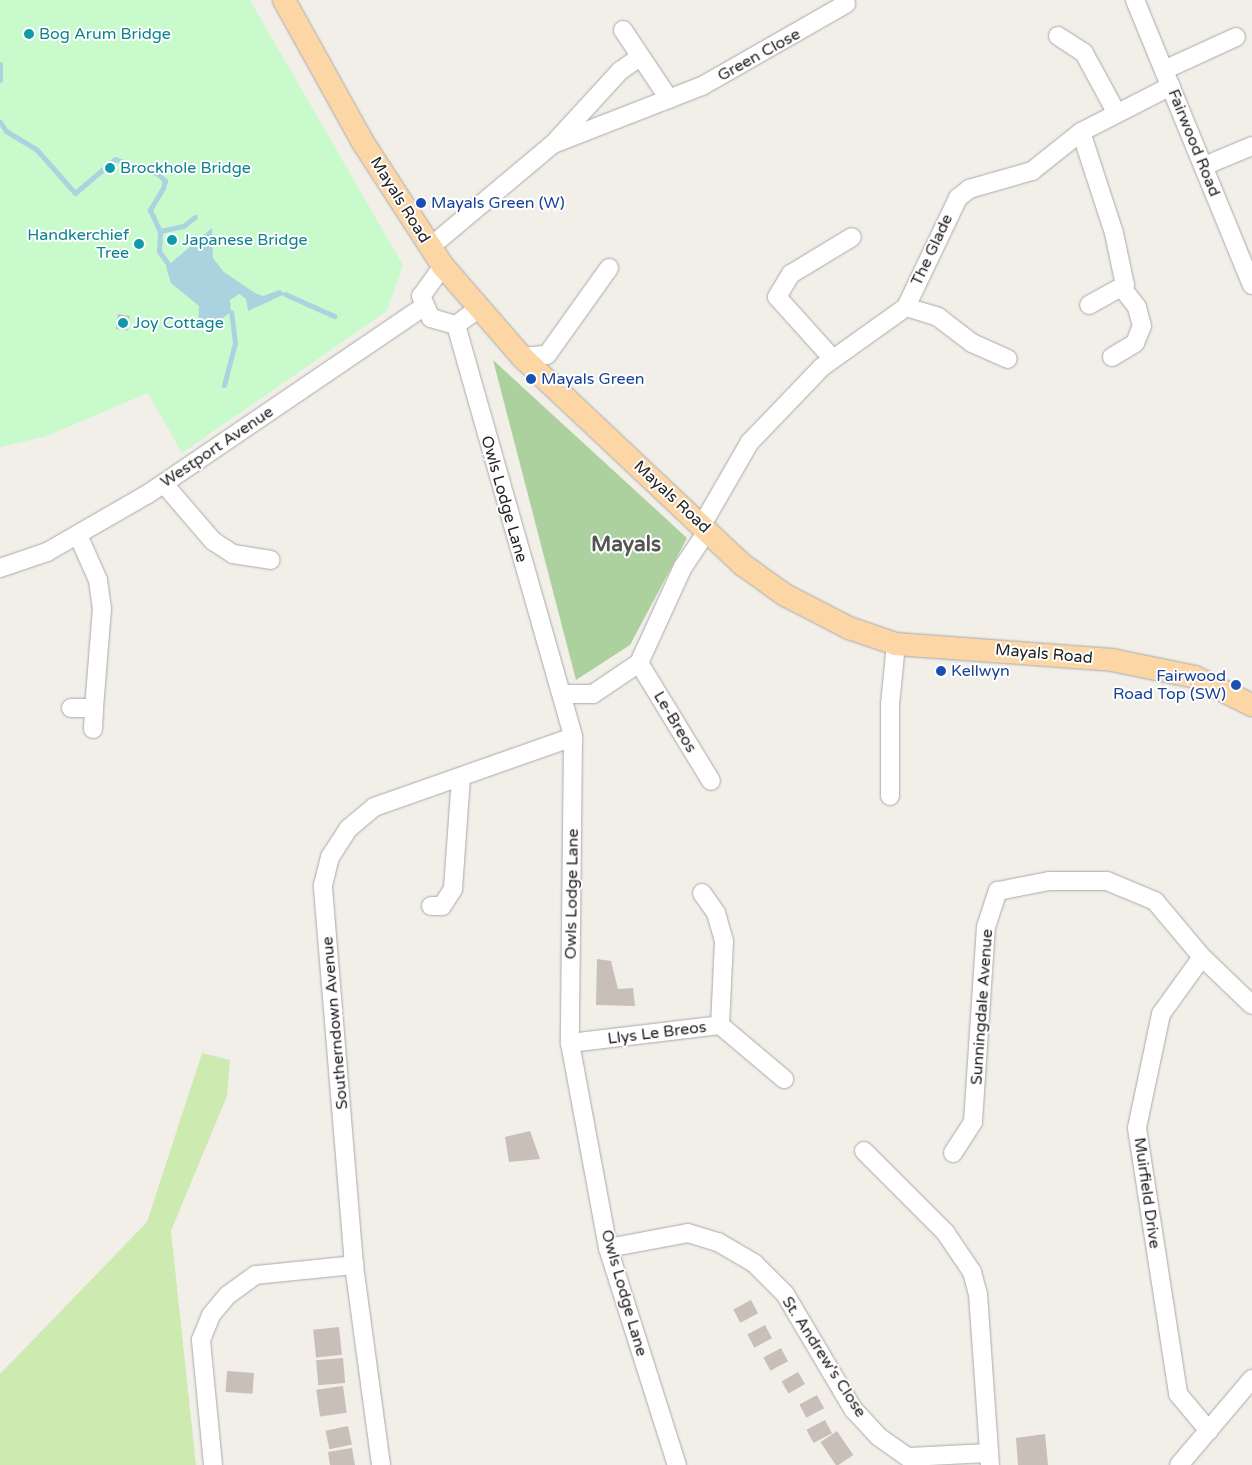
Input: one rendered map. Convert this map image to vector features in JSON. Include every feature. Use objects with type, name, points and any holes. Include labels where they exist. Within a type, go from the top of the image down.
[{"type":"main road","name":"Mayals Road","points":[[287,1],[362,141],[443,266],[478,309],[522,357],[705,527],[742,565],[784,595],[849,628],[896,644],[1112,660],[1196,677],[1252,705]]},
{"type":"street","name":"Fairwood Road","points":[[1135,0],[1252,285]]},
{"type":"street","name":"Green Close","points":[[553,144],[670,99],[763,54],[846,4]]},
{"type":"street","points":[[623,30],[670,99]]},
{"type":"street","points":[[1058,36],[1084,53],[1116,112]]},
{"type":"street","name":"The Glade","points":[[832,358],[906,307],[958,198],[969,189],[1032,171],[1081,132],[1236,37]]},
{"type":"street","name":"Green Close","points":[[430,248],[553,144],[620,71],[640,57]]},
{"type":"street","points":[[1081,132],[1114,233],[1124,276],[1122,288],[1137,306],[1142,326],[1135,343],[1112,357]]},
{"type":"street","points":[[1204,166],[1252,146]]},
{"type":"street","points":[[564,694],[593,694],[639,663],[683,567],[750,442],[832,358],[777,297],[791,274],[852,237]]},
{"type":"street","points":[[443,266],[427,284],[423,307],[437,323],[456,325],[478,309]]},
{"type":"street","points":[[522,357],[547,355],[608,268]]},
{"type":"street","points":[[1089,305],[1122,288]]},
{"type":"street","name":"Westport Avenue","points":[[0,568],[78,535],[164,484],[423,307]]},
{"type":"street","points":[[906,307],[938,317],[972,343],[1008,359]]},
{"type":"street","name":"Owls Lodge Lane","points":[[456,325],[516,546],[564,694],[573,737],[570,1043],[608,1248],[677,1465]]},
{"type":"street","points":[[164,484],[213,541],[233,554],[270,560]]},
{"type":"street","points":[[78,535],[98,580],[102,608],[92,729]]},
{"type":"street","points":[[890,796],[890,705],[896,644]]},
{"type":"street","name":"Le-Breos","points":[[639,663],[710,781]]},
{"type":"street","points":[[72,708],[94,708]]},
{"type":"street","name":"Southerndown Avenue","points":[[380,1465],[354,1265],[324,885],[330,857],[348,829],[374,807],[573,737]]},
{"type":"street","points":[[431,906],[442,906],[453,889],[461,777]]},
{"type":"street","name":"Sunningdale Avenue","points":[[953,1153],[973,1122],[986,927],[998,891],[1049,881],[1107,881],[1155,901],[1202,957],[1252,1005]]},
{"type":"street","points":[[702,893],[716,913],[724,941],[720,1026]]},
{"type":"street","name":"Muirfield Drive","points":[[1202,957],[1161,1014],[1138,1128],[1178,1394],[1208,1431]]},
{"type":"street","name":"Llys Le Breos","points":[[570,1043],[720,1026],[784,1079]]},
{"type":"street","name":"St. Andrew's Close","points":[[608,1248],[688,1233],[718,1242],[754,1263],[785,1294],[854,1409],[879,1436],[908,1457],[989,1459],[978,1294],[972,1272],[945,1232],[864,1152]]},
{"type":"street","points":[[213,1465],[201,1340],[211,1315],[228,1295],[256,1275],[354,1265]]},
{"type":"street","points":[[1179,1465],[1252,1379]]},
{"type":"green space","points":[[0,0],[250,0],[403,265],[387,311],[182,453],[148,393],[47,436],[0,447]]},
{"type":"green space","points":[[493,360],[687,538],[630,645],[576,680]]},
{"type":"green space","points":[[202,1053],[230,1060],[227,1096],[171,1231],[196,1465],[0,1465],[0,1374],[147,1222]]},
{"type":"water","points":[[212,228],[213,258],[224,272],[255,293],[263,296],[280,290],[285,294],[248,311],[246,299],[239,294],[230,300],[231,312],[209,328],[198,324],[199,306],[171,283],[166,267]]},
{"type":"building","name":"Joy Cottage","points":[[118,314],[130,316],[128,331],[116,329]]},
{"type":"building","points":[[597,959],[611,961],[618,989],[633,988],[635,1006],[596,1005]]},
{"type":"building","points":[[530,1131],[540,1159],[509,1162],[505,1137]]},
{"type":"building","points":[[751,1300],[758,1313],[740,1323],[733,1309]]},
{"type":"building","points":[[765,1325],[772,1338],[754,1348],[747,1334]]},
{"type":"building","points":[[339,1327],[342,1355],[316,1358],[313,1330]]},
{"type":"building","points":[[781,1348],[788,1361],[770,1371],[763,1357]]},
{"type":"building","points":[[343,1358],[345,1383],[318,1385],[316,1360]]},
{"type":"building","points":[[227,1371],[254,1373],[252,1394],[226,1392]]},
{"type":"building","points":[[798,1372],[805,1384],[789,1394],[782,1382]]},
{"type":"building","points":[[343,1386],[347,1413],[320,1416],[316,1390]]},
{"type":"building","points":[[817,1395],[824,1408],[806,1418],[799,1404]]},
{"type":"building","points":[[825,1420],[832,1433],[814,1443],[806,1430]]},
{"type":"building","points":[[348,1426],[352,1445],[329,1449],[326,1431]]},
{"type":"building","points":[[837,1431],[853,1455],[836,1465],[820,1442]]},
{"type":"building","points":[[1045,1434],[1048,1465],[1018,1465],[1016,1438]]},
{"type":"building","points":[[352,1448],[355,1465],[330,1465],[328,1452]]},
{"type":"waterway","points":[[0,64],[0,80]]},
{"type":"waterway","points":[[0,122],[6,131],[36,149],[75,193],[115,159],[158,174],[165,181],[150,210],[160,231]]},
{"type":"waterway","points":[[169,265],[159,251],[160,231],[183,226],[195,217]]},
{"type":"waterway","points":[[285,294],[334,316]]},
{"type":"waterway","points":[[224,385],[235,343],[231,312]]},
{"type":"place","name":"Bog Arum Bridge","points":[[29,34]]},
{"type":"place","name":"Brockhole Bridge","points":[[110,168]]},
{"type":"place","name":"Mayals Green (W)","points":[[421,203]]},
{"type":"place","name":"Japanese Bridge","points":[[172,240]]},
{"type":"place","name":"Handkerchief Tree","points":[[139,244]]},
{"type":"place","name":"Joy Cottage","points":[[123,323]]},
{"type":"place","name":"Mayals Green","points":[[531,379]]},
{"type":"place","name":"Kellwyn","points":[[941,671]]},
{"type":"place","name":"Fairwood Road Top (SW)","points":[[1236,685]]},
{"type":"district","name":"Mayals","points":[[626,545]]}]
